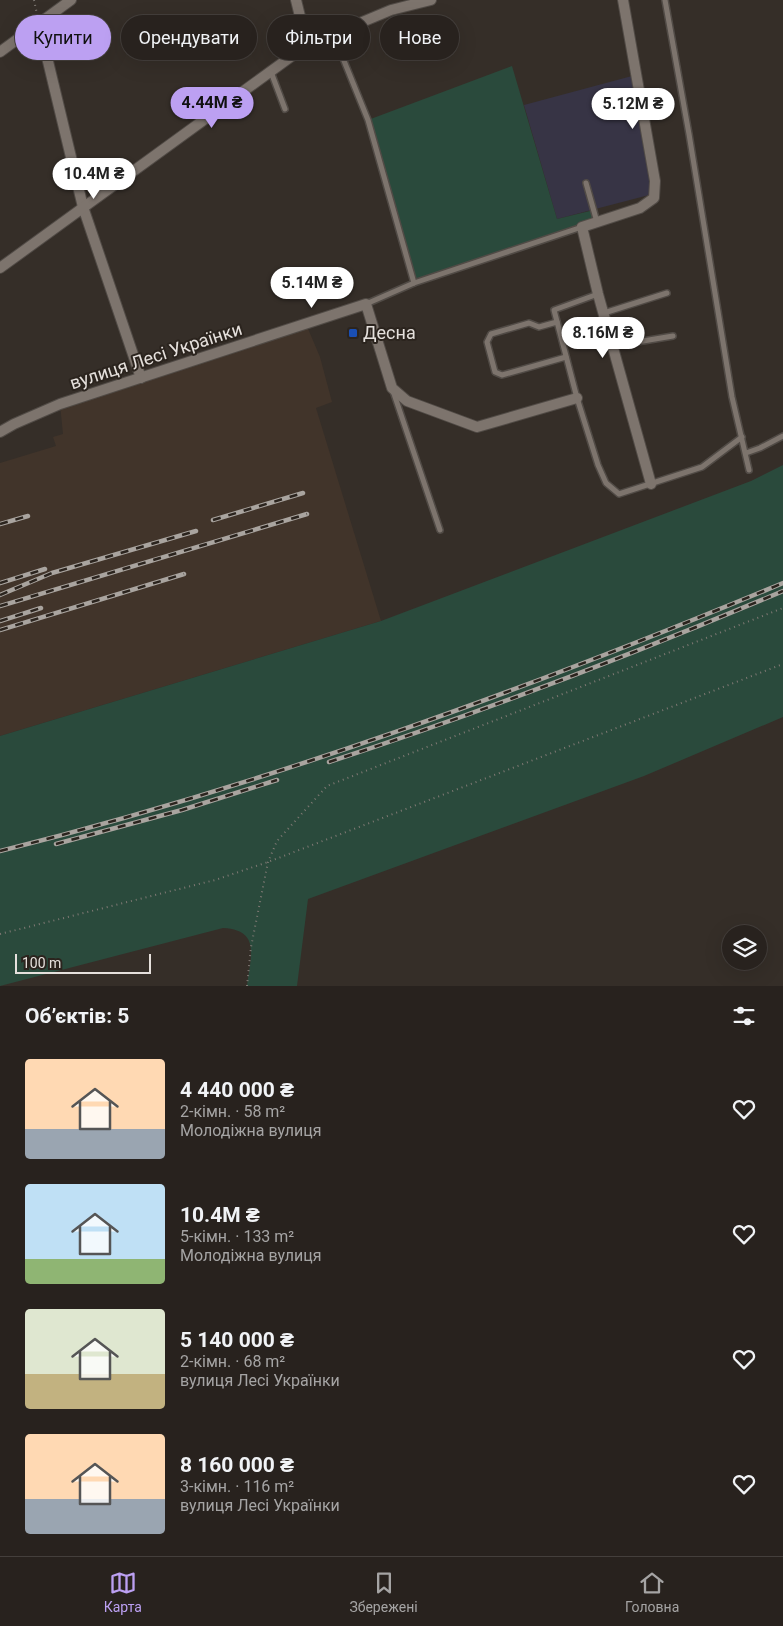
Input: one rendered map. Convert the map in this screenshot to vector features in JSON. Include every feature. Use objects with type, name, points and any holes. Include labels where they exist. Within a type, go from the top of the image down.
[{"type":"street","points":[[51,15],[72,0]]},
{"type":"street","points":[[296,0],[299,15]]},
{"type":"street","points":[[370,19],[391,10],[431,0]]},
{"type":"street","points":[[623,0],[655,181],[654,198],[640,208],[582,227],[598,294],[651,484]]},
{"type":"street","points":[[0,52],[15,41]]},
{"type":"street","points":[[48,60],[83,206],[141,378]]},
{"type":"street","points":[[0,268],[285,60]]},
{"type":"street","points":[[366,304],[392,388],[407,401],[477,427],[577,398]]},
{"type":"street","name":"вулиця Лесі Українки","points":[[0,432],[60,404],[366,304]]},
{"type":"lane","points":[[665,0],[690,134],[732,397],[749,470]]},
{"type":"lane","points":[[344,60],[368,120],[414,283]]},
{"type":"lane","points":[[270,71],[286,109]]},
{"type":"lane","points":[[586,183],[597,222]]},
{"type":"lane","points":[[366,304],[414,283],[582,227]]},
{"type":"lane","points":[[604,313],[667,292]]},
{"type":"lane","points":[[598,294],[554,310],[577,398],[598,465],[606,483],[620,494],[702,468],[742,437]]},
{"type":"lane","points":[[557,322],[539,327],[529,323],[491,334],[487,342],[495,372],[502,375],[566,356]]},
{"type":"lane","points":[[613,346],[673,336]]},
{"type":"lane","points":[[392,388],[440,530]]},
{"type":"lane","points":[[746,453],[783,436]]},
{"type":"path","points":[[34,0],[37,15]]},
{"type":"path","points":[[247,986],[251,947],[268,862],[277,841],[332,782],[783,608]]},
{"type":"path","points":[[0,934],[215,880],[268,862],[783,664]]},
{"type":"shaded area","points":[[632,76],[651,182],[649,195],[557,219],[524,105]]},
{"type":"shaded area","points":[[306,324],[320,357],[332,402],[316,408],[381,621],[0,736],[0,463],[56,446],[53,437],[63,434],[60,404]]},
{"type":"green space","points":[[512,66],[557,219],[594,210],[597,222],[414,283],[368,120]]},
{"type":"green space","points":[[783,465],[783,717],[644,776],[308,899],[297,986],[247,986],[251,956],[249,940],[244,934],[223,928],[0,986],[0,736],[381,621],[751,481]]},
{"type":"railway","points":[[213,520],[303,493]]},
{"type":"railway","points":[[0,606],[307,514]]},
{"type":"railway","points":[[0,524],[28,516]]},
{"type":"railway","points":[[0,595],[52,573],[196,531]]},
{"type":"railway","points":[[0,583],[45,569]]},
{"type":"railway","points":[[0,630],[184,574]]},
{"type":"railway","points":[[0,851],[200,796],[396,732],[591,660],[783,583]]},
{"type":"railway","points":[[329,762],[444,723],[558,681],[783,591]]},
{"type":"railway","points":[[0,621],[41,608]]},
{"type":"railway","points":[[56,844],[182,810],[277,780]]},
{"type":"place","name":"Десна","points":[[353,333]]}]
